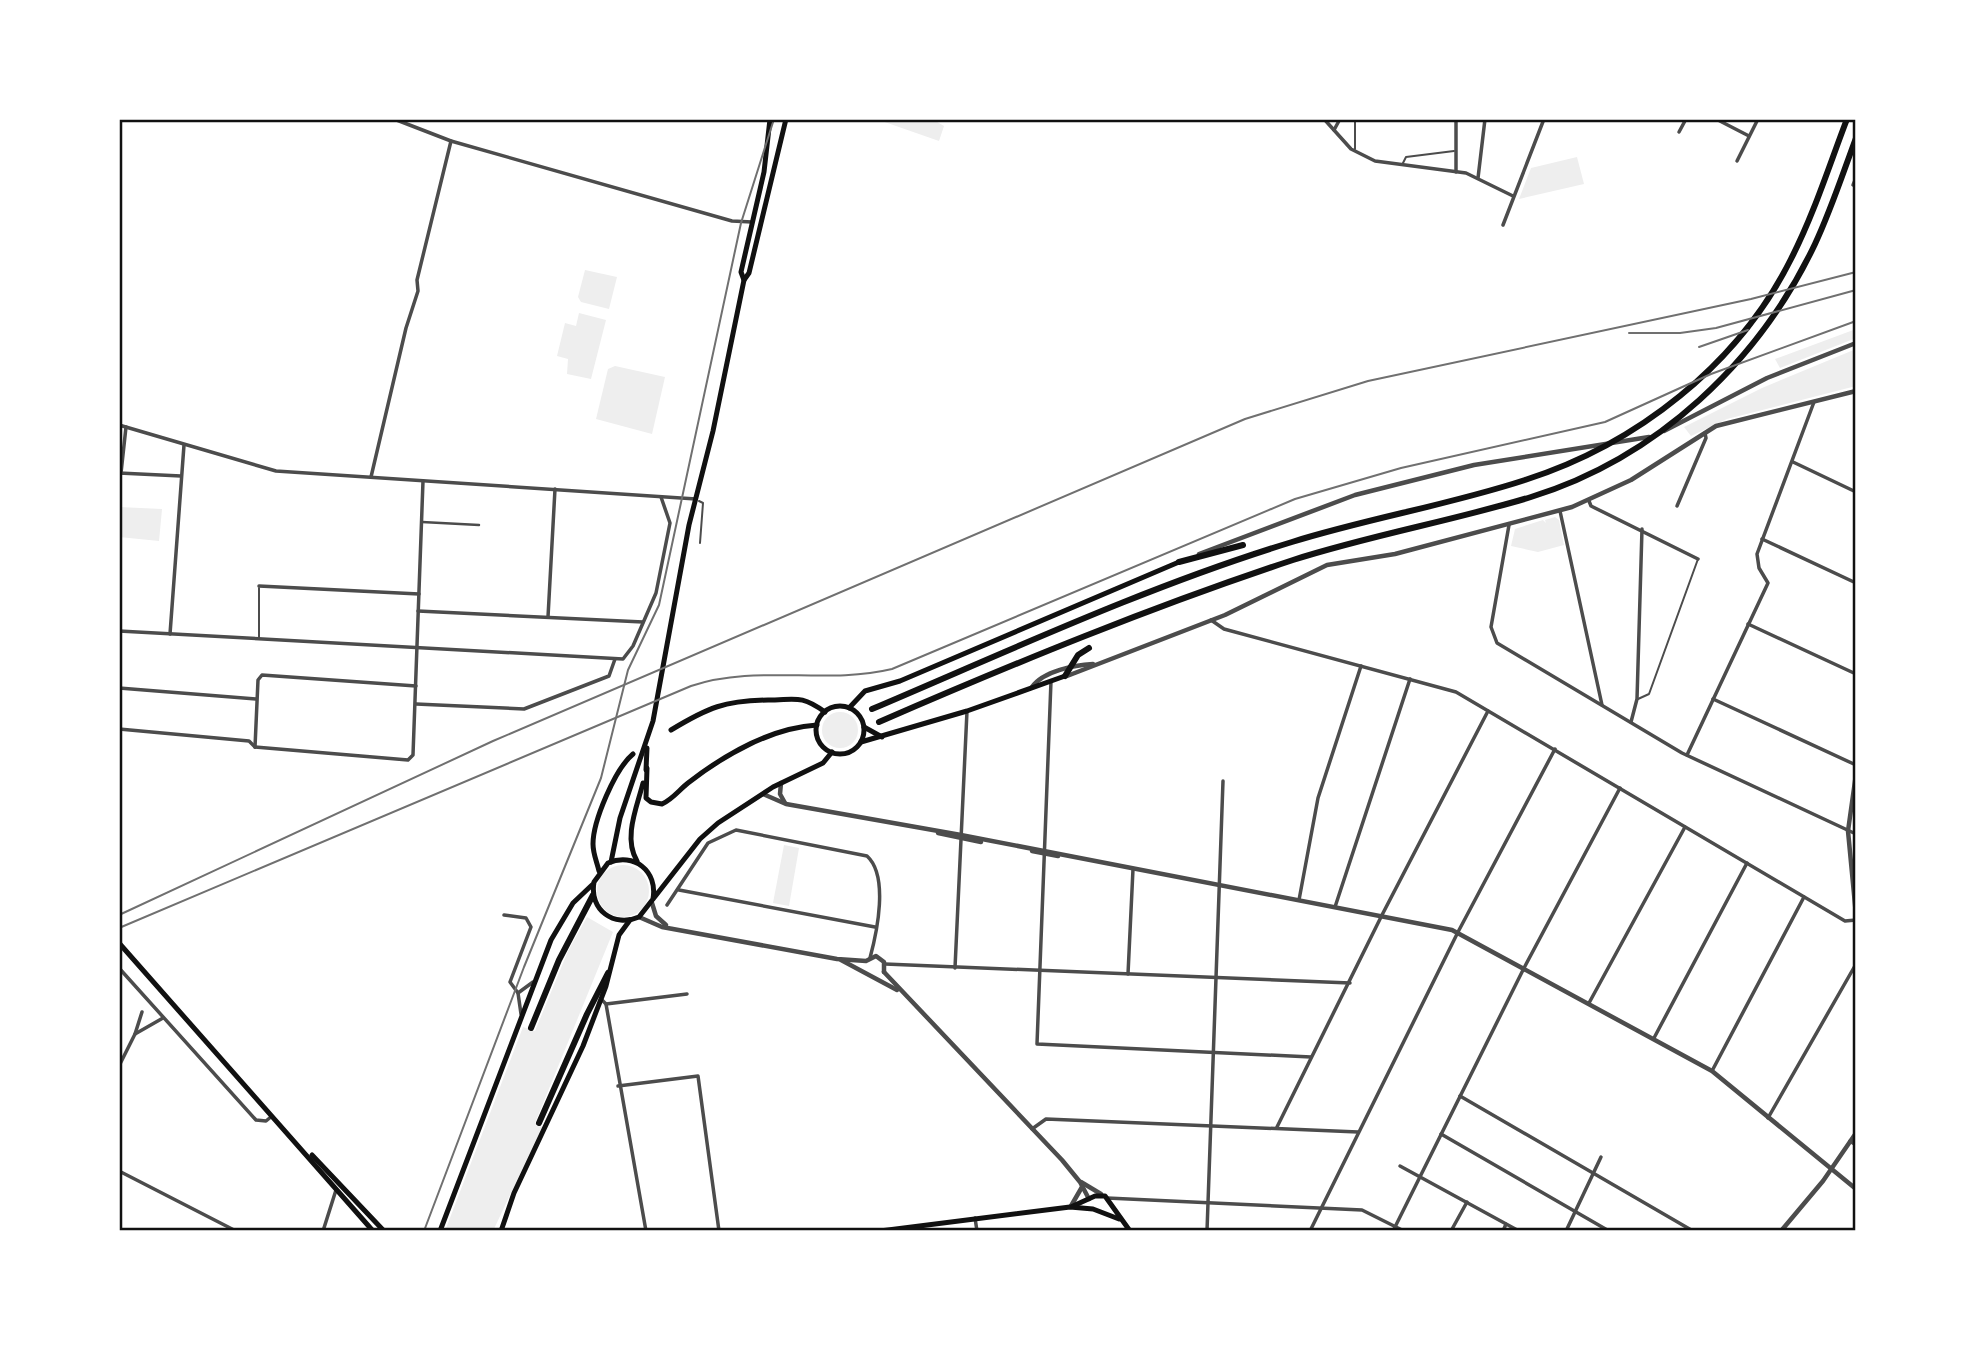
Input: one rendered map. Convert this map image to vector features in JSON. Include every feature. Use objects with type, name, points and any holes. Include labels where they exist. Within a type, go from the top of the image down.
[{"type":"highway","points":[[872,709],[1094,614],[1211,570],[1384,516],[1526,480],[1578,460],[1637,427],[1669,404],[1725,354],[1766,301],[1791,259],[1847,119]]},
{"type":"highway","points":[[878,722],[1122,619],[1296,559],[1387,532],[1530,497],[1565,485],[1653,438],[1718,383],[1749,347],[1788,293],[1827,215],[1856,138]]},
{"type":"highway","points":[[1179,562],[1243,545]]},
{"type":"highway","points":[[1065,676],[1078,655],[1089,648]]},
{"type":"highway","points":[[531,1028],[559,960],[593,895]]},
{"type":"highway","points":[[540,1124],[587,1014],[608,974]]},
{"type":"main road","points":[[744,280],[741,272],[768,150],[770,119]]},
{"type":"main road","points":[[611,862],[620,818],[647,745],[696,499],[744,280],[749,273],[786,119]]},
{"type":"main road","points":[[752,222],[762,217]]},
{"type":"main road","points":[[849,708],[865,691],[900,681],[1179,562]]},
{"type":"main road","points":[[861,742],[864,727],[861,719],[849,708],[836,706],[825,712],[817,725],[819,741],[832,752],[845,753],[861,742],[967,711],[1065,676]]},
{"type":"main road","points":[[671,730],[708,709],[736,701],[799,698],[825,712]]},
{"type":"main road","points":[[647,745],[646,798],[653,803],[662,804],[688,783],[747,747],[788,728],[817,725]]},
{"type":"main road","points":[[864,727],[882,737]]},
{"type":"main road","points":[[593,882],[597,907],[606,916],[617,920],[639,917],[700,839],[761,794],[823,763],[832,752]]},
{"type":"main road","points":[[599,871],[593,847],[594,834],[618,772],[633,754]]},
{"type":"main road","points":[[647,768],[632,831],[631,850],[653,881],[652,901]]},
{"type":"main road","points":[[440,1231],[537,977],[563,917],[599,871],[611,862],[625,859],[639,863]]},
{"type":"main road","points":[[501,1231],[514,1193],[603,1002],[620,935],[630,920]]},
{"type":"main road","points":[[119,943],[302,1146],[373,1231]]},
{"type":"main road","points":[[302,1146],[322,1163],[384,1231]]},
{"type":"main road","points":[[1070,1207],[1101,1194],[1130,1231]]},
{"type":"main road","points":[[1089,1200],[1093,1209]]},
{"type":"main road","points":[[880,1231],[1070,1207],[1093,1209],[1119,1219]]},
{"type":"main road","points":[[1105,1213],[1110,1207]]},
{"type":"street","points":[[394,119],[451,141],[732,221],[752,222]]},
{"type":"street","points":[[1324,119],[1354,150],[1375,161],[1478,177],[1513,196]]},
{"type":"street","points":[[1334,130],[1340,119]]},
{"type":"street","points":[[1455,172],[1456,119]]},
{"type":"street","points":[[1478,177],[1485,119]]},
{"type":"street","points":[[1503,225],[1544,119]]},
{"type":"street","points":[[1679,132],[1686,119]]},
{"type":"street","points":[[1716,119],[1749,136]]},
{"type":"street","points":[[1737,161],[1758,119]]},
{"type":"street","points":[[371,477],[406,328],[418,291],[417,280],[451,141]]},
{"type":"street","points":[[1853,185],[1856,178]]},
{"type":"street","points":[[1179,562],[1293,516],[1355,495],[1474,465],[1657,435],[1767,379],[1856,343]]},
{"type":"street","points":[[1065,676],[1211,620],[1327,565],[1395,554],[1560,511],[1589,501],[1655,467],[1705,433],[1728,422],[1856,391]]},
{"type":"street","points":[[1687,755],[1768,583],[1757,562],[1762,539],[1814,402]]},
{"type":"street","points":[[119,425],[276,471],[696,499]]},
{"type":"street","points":[[126,427],[120,473],[181,476]]},
{"type":"street","points":[[1677,506],[1706,438],[1705,433]]},
{"type":"street","points":[[170,634],[184,444]]},
{"type":"street","points":[[1793,463],[1856,492]]},
{"type":"street","points":[[119,729],[249,741],[255,747],[408,760],[413,755],[423,481]]},
{"type":"street","points":[[548,617],[555,489]]},
{"type":"street","points":[[119,631],[417,650],[623,659],[645,622],[656,593],[670,523],[661,497]]},
{"type":"street","points":[[1589,501],[1591,506],[1698,559]]},
{"type":"street","points":[[1560,511],[1602,705]]},
{"type":"street","points":[[422,522],[479,525]]},
{"type":"street","points":[[1509,525],[1492,634],[1497,643],[1687,755],[1856,834]]},
{"type":"street","points":[[1631,722],[1637,699],[1642,529]]},
{"type":"street","points":[[1762,539],[1856,583]]},
{"type":"street","points":[[259,586],[419,594]]},
{"type":"street","points":[[418,611],[645,622]]},
{"type":"street","points":[[1211,620],[1224,629],[1444,687],[1555,749],[1845,920],[1856,917],[1852,898],[1848,831],[1856,774]]},
{"type":"street","points":[[1748,624],[1856,674]]},
{"type":"street","points":[[414,704],[524,709],[609,676],[615,659]]},
{"type":"street","points":[[1031,688],[1036,681],[1072,665],[1101,663]]},
{"type":"street","points":[[1298,900],[1318,798],[1361,666]]},
{"type":"street","points":[[255,747],[259,677],[415,686]]},
{"type":"street","points":[[1335,907],[1410,679]]},
{"type":"street","points":[[1051,681],[1037,1044],[1311,1057]]},
{"type":"street","points":[[119,688],[257,699]]},
{"type":"street","points":[[1713,699],[1856,765]]},
{"type":"street","points":[[955,968],[967,711]]},
{"type":"street","points":[[1277,1127],[1382,915],[1488,711]]},
{"type":"street","points":[[1310,1231],[1458,932],[1555,749]]},
{"type":"street","points":[[1207,1231],[1223,781]]},
{"type":"street","points":[[781,783],[780,794],[786,804]]},
{"type":"street","points":[[1394,1229],[1524,968],[1620,788]]},
{"type":"street","points":[[761,794],[786,804],[1382,915],[1458,932],[1712,1072],[1830,1171],[1856,1189]]},
{"type":"street","points":[[1589,1003],[1685,827]]},
{"type":"street","points":[[667,905],[708,843],[736,830],[867,856],[873,862],[880,880],[873,947],[866,972]]},
{"type":"street","points":[[1654,1038],[1747,863]]},
{"type":"street","points":[[1128,974],[1133,869]]},
{"type":"street","points":[[679,890],[875,927]]},
{"type":"street","points":[[1712,1072],[1804,897]]},
{"type":"street","points":[[652,901],[656,916],[667,926]]},
{"type":"street","points":[[504,915],[530,921],[531,927],[510,982],[518,993],[522,1008],[520,1023]]},
{"type":"street","points":[[639,917],[667,926],[837,958],[871,958],[885,964],[1350,983]]},
{"type":"street","points":[[837,958],[877,977],[904,994]]},
{"type":"street","points":[[877,977],[884,972],[885,964]]},
{"type":"street","points":[[1768,1118],[1856,964]]},
{"type":"street","points":[[120,969],[257,1120],[266,1121],[274,1115]]},
{"type":"street","points":[[884,972],[1032,1129],[1081,1184],[1089,1200]]},
{"type":"street","points":[[518,993],[537,977]]},
{"type":"street","points":[[646,1231],[603,1002],[687,993]]},
{"type":"street","points":[[119,1066],[135,1034],[142,1012]]},
{"type":"street","points":[[135,1034],[163,1018]]},
{"type":"street","points":[[618,1086],[698,1076],[719,1231]]},
{"type":"street","points":[[1460,1096],[1692,1231]]},
{"type":"street","points":[[1032,1129],[1046,1119],[1358,1132]]},
{"type":"street","points":[[1781,1231],[1830,1171],[1856,1133]]},
{"type":"street","points":[[1441,1134],[1609,1231]]},
{"type":"street","points":[[1850,1141],[1856,1145]]},
{"type":"street","points":[[1566,1231],[1601,1157]]},
{"type":"street","points":[[1400,1166],[1519,1231]]},
{"type":"street","points":[[120,1173],[236,1231]]},
{"type":"street","points":[[1081,1184],[1101,1194]]},
{"type":"street","points":[[1070,1207],[1081,1184]]},
{"type":"street","points":[[323,1231],[337,1188]]},
{"type":"street","points":[[1107,1199],[1362,1210],[1394,1229],[1405,1231]]},
{"type":"street","points":[[1451,1231],[1467,1202]]},
{"type":"street","points":[[975,1218],[977,1231]]},
{"type":"street","points":[[1503,1231],[1506,1224]]},
{"type":"lane","points":[[1354,150],[1357,140],[1355,119]]},
{"type":"lane","points":[[1402,166],[1406,157],[1455,151]]},
{"type":"lane","points":[[696,499],[702,503],[704,512],[700,543]]},
{"type":"lane","points":[[1637,699],[1649,694],[1698,559]]},
{"type":"lane","points":[[259,586],[259,640]]},
{"type":"shaded area","points":[[876,119],[932,119],[944,126],[939,141]]},
{"type":"shaded area","points":[[1577,157],[1584,184],[1519,199],[1531,168]]},
{"type":"shaded area","points":[[585,270],[617,277],[609,309],[581,302],[578,297]]},
{"type":"shaded area","points":[[579,313],[606,320],[591,379],[567,374],[568,359],[557,356],[565,323],[576,326]]},
{"type":"shaded area","points":[[1856,329],[1856,338],[1780,368],[1775,359]]},
{"type":"shaded area","points":[[1856,349],[1856,386],[1727,419],[1691,436],[1684,427],[1762,388]]},
{"type":"shaded area","points":[[615,366],[665,377],[652,434],[596,419],[608,369]]},
{"type":"shaded area","points":[[119,507],[162,509],[159,541],[119,537]]},
{"type":"shaded area","points":[[1555,517],[1559,520],[1564,545],[1538,552],[1511,546],[1515,529],[1543,520],[1546,523],[1545,520]]},
{"type":"shaded area","points":[[840,712],[853,717],[858,730],[853,743],[840,748],[827,743],[822,730],[827,717]]},
{"type":"shaded area","points":[[784,845],[799,848],[789,906],[773,903]]},
{"type":"shaded area","points":[[623,865],[633,867],[641,873],[647,881],[647,901],[641,909],[633,915],[623,917],[613,915],[605,909],[599,901],[597,891],[599,881],[605,873],[613,867]]},
{"type":"shaded area","points":[[587,917],[613,932],[535,1123],[542,1127],[493,1231],[445,1231],[523,1027],[535,1031],[568,951]]},
{"type":"tram line","points":[[424,1231],[524,967],[601,778],[628,670],[659,605],[741,223],[774,119]]},
{"type":"railway","points":[[119,915],[493,741],[1245,419],[1368,381],[1751,299],[1856,272]]},
{"type":"railway","points":[[1629,333],[1680,333],[1716,328],[1856,290]]},
{"type":"railway","points":[[119,928],[691,686],[741,676],[842,675],[892,669],[1295,499],[1401,468],[1605,422],[1711,374],[1856,321]]},
{"type":"railway","points":[[1699,347],[1748,330]]}]
